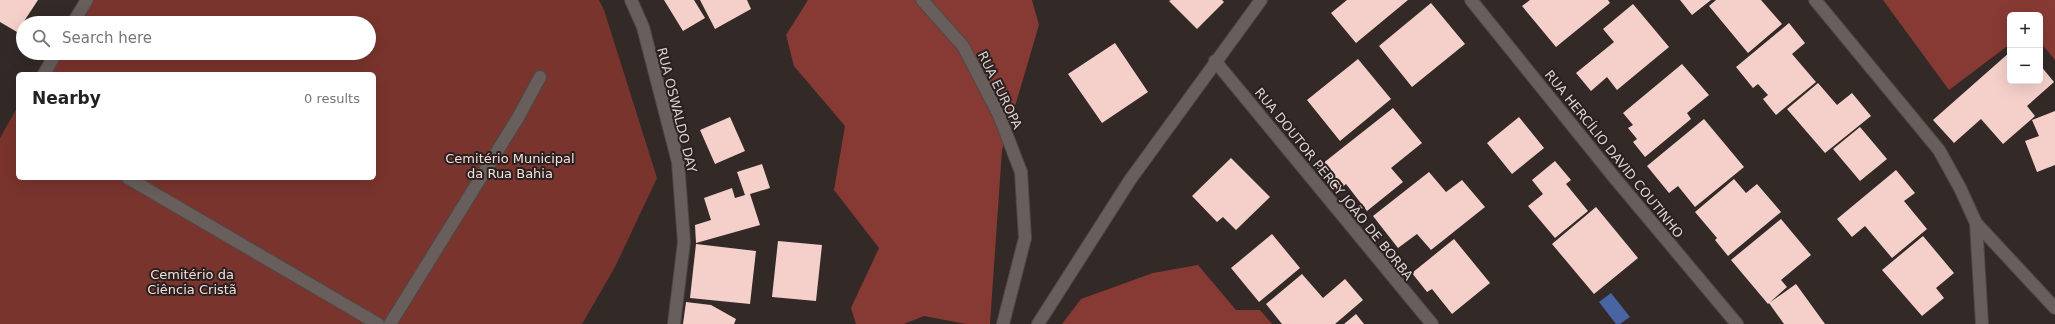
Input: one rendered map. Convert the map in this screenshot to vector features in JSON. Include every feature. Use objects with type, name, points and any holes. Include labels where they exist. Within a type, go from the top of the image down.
[{"type":"street","points":[[77,16],[87,0]]},
{"type":"street","name":"RUA OSWALDO DAY","points":[[631,0],[642,27],[678,162],[684,242],[674,324]]},
{"type":"street","name":"RUA EUROPA","points":[[922,0],[963,46],[999,115],[1021,172],[1025,238],[1003,324]]},
{"type":"street","points":[[1038,324],[1130,180],[1261,0]]},
{"type":"street","name":"RUA HERCÍLIO DAVID COUTINHO","points":[[1471,0],[1613,176],[1737,324]]},
{"type":"street","points":[[1815,0],[1939,150],[1976,223],[2055,308]]},
{"type":"street","points":[[45,72],[52,60]]},
{"type":"street","name":"RUA DOUTOR PERCY JOÃO DE BORBA","points":[[1215,62],[1432,324]]},
{"type":"street","points":[[390,324],[519,116],[540,76]]},
{"type":"street","points":[[131,180],[378,324]]},
{"type":"street","points":[[1976,223],[1982,324]]},
{"type":"green space","name":"Cemitério Municipal da Rua Bahia","points":[[79,0],[599,0],[604,10],[657,178],[615,267],[582,324],[0,324],[0,138],[16,110],[16,180],[376,180],[376,72],[37,72],[44,60],[376,60],[376,16],[70,16]]},
{"type":"shaded area","points":[[808,0],[1032,0],[1039,25],[1002,150],[990,324],[966,324],[924,316],[904,324],[856,324],[851,308],[879,248],[834,190],[845,126],[794,66],[786,35]]},
{"type":"shaded area","points":[[1883,0],[2055,0],[2055,60],[2043,46],[2043,12],[2007,12],[2007,46],[1949,90]]},
{"type":"shaded area","points":[[1198,265],[1236,310],[1260,310],[1272,324],[1062,324],[1081,299],[1153,273]]},
{"type":"water","points":[[1611,293],[1630,317],[1620,324],[1616,324],[1599,302]]},
{"type":"building","points":[[0,0],[38,0],[28,16],[16,16],[16,31],[0,22]]},
{"type":"building","points":[[664,0],[694,0],[705,18],[683,31]]},
{"type":"building","points":[[700,0],[747,0],[751,9],[715,29]]},
{"type":"building","points":[[1222,0],[1224,2],[1197,29],[1169,1]]},
{"type":"building","points":[[1347,0],[1408,0],[1356,43],[1331,13]]},
{"type":"building","points":[[1530,0],[1608,0],[1610,3],[1556,47],[1522,6]]},
{"type":"building","points":[[1680,0],[1711,0],[1692,15]]},
{"type":"building","points":[[1716,0],[1761,0],[1782,24],[1748,53],[1709,6]]},
{"type":"building","points":[[1431,3],[1465,44],[1412,87],[1379,46]]},
{"type":"building","points":[[1633,4],[1669,47],[1617,90],[1607,77],[1591,91],[1576,73],[1614,42],[1603,29]]},
{"type":"building","points":[[1789,23],[1805,43],[1792,54],[1816,82],[1776,115],[1763,99],[1768,95],[1758,84],[1753,88],[1736,67]]},
{"type":"building","points":[[1115,43],[1148,92],[1102,123],[1068,74]]},
{"type":"building","points":[[2007,55],[2007,84],[2043,84],[2043,69],[2054,82],[2027,106],[2035,116],[2003,144],[1981,119],[1954,143],[1933,120]]},
{"type":"building","points":[[1358,59],[1391,99],[1340,141],[1307,100]]},
{"type":"building","points":[[1682,64],[1709,95],[1687,113],[1691,119],[1645,157],[1633,142],[1637,139],[1628,128],[1633,125],[1623,113]]},
{"type":"building","points":[[1818,83],[1837,105],[1852,93],[1871,116],[1825,153],[1787,109]]},
{"type":"building","points":[[1393,108],[1422,143],[1391,168],[1403,182],[1367,211],[1346,184],[1336,192],[1317,168]]},
{"type":"building","points":[[2055,111],[2055,165],[2037,172],[2025,141],[2039,136],[2032,120]]},
{"type":"building","points":[[730,117],[745,151],[715,164],[700,130]]},
{"type":"building","points":[[1519,117],[1544,148],[1512,174],[1487,143]]},
{"type":"building","points":[[1704,119],[1744,167],[1695,207],[1678,186],[1669,193],[1647,166]]},
{"type":"building","points":[[1860,127],[1887,159],[1860,181],[1833,149]]},
{"type":"building","points":[[1231,158],[1270,197],[1236,230],[1223,217],[1217,222],[1192,196]]},
{"type":"building","points":[[1555,161],[1571,180],[1566,184],[1588,211],[1555,238],[1528,206],[1543,194],[1532,180]]},
{"type":"building","points":[[762,164],[770,188],[750,194],[760,225],[696,243],[695,225],[711,220],[704,198],[732,188],[735,198],[745,195],[737,172]]},
{"type":"building","points":[[1896,170],[1915,193],[1904,201],[1927,229],[1892,258],[1865,226],[1852,237],[1837,219]]},
{"type":"building","points":[[1429,172],[1446,192],[1462,180],[1485,207],[1431,250],[1417,234],[1398,248],[1373,216]]},
{"type":"building","points":[[1734,179],[1746,193],[1757,184],[1781,212],[1728,256],[1715,240],[1717,238],[1695,212]]},
{"type":"building","points":[[1596,207],[1638,258],[1594,294],[1552,244]]},
{"type":"building","points":[[1781,219],[1811,255],[1781,280],[1787,287],[1768,304],[1731,260]]},
{"type":"building","points":[[1272,234],[1300,268],[1259,302],[1231,268]]},
{"type":"building","points":[[1923,236],[1954,273],[1936,288],[1944,298],[1922,316],[1882,270]]},
{"type":"building","points":[[1454,239],[1490,283],[1452,314],[1432,289],[1427,292],[1412,273]]},
{"type":"building","points":[[778,241],[822,245],[816,301],[772,297]]},
{"type":"building","points":[[696,244],[756,251],[750,304],[690,298]]},
{"type":"building","points":[[1302,274],[1323,298],[1345,279],[1363,300],[1335,324],[1282,324],[1266,304]]},
{"type":"building","points":[[1796,284],[1825,324],[1784,324],[1769,303]]},
{"type":"building","points":[[686,302],[711,305],[736,319],[734,324],[683,324]]},
{"type":"building","points":[[1356,314],[1364,324],[1344,324]]},
{"type":"park label","name":"Cemitério da Ciência Cristã","points":[[192,282]]}]
